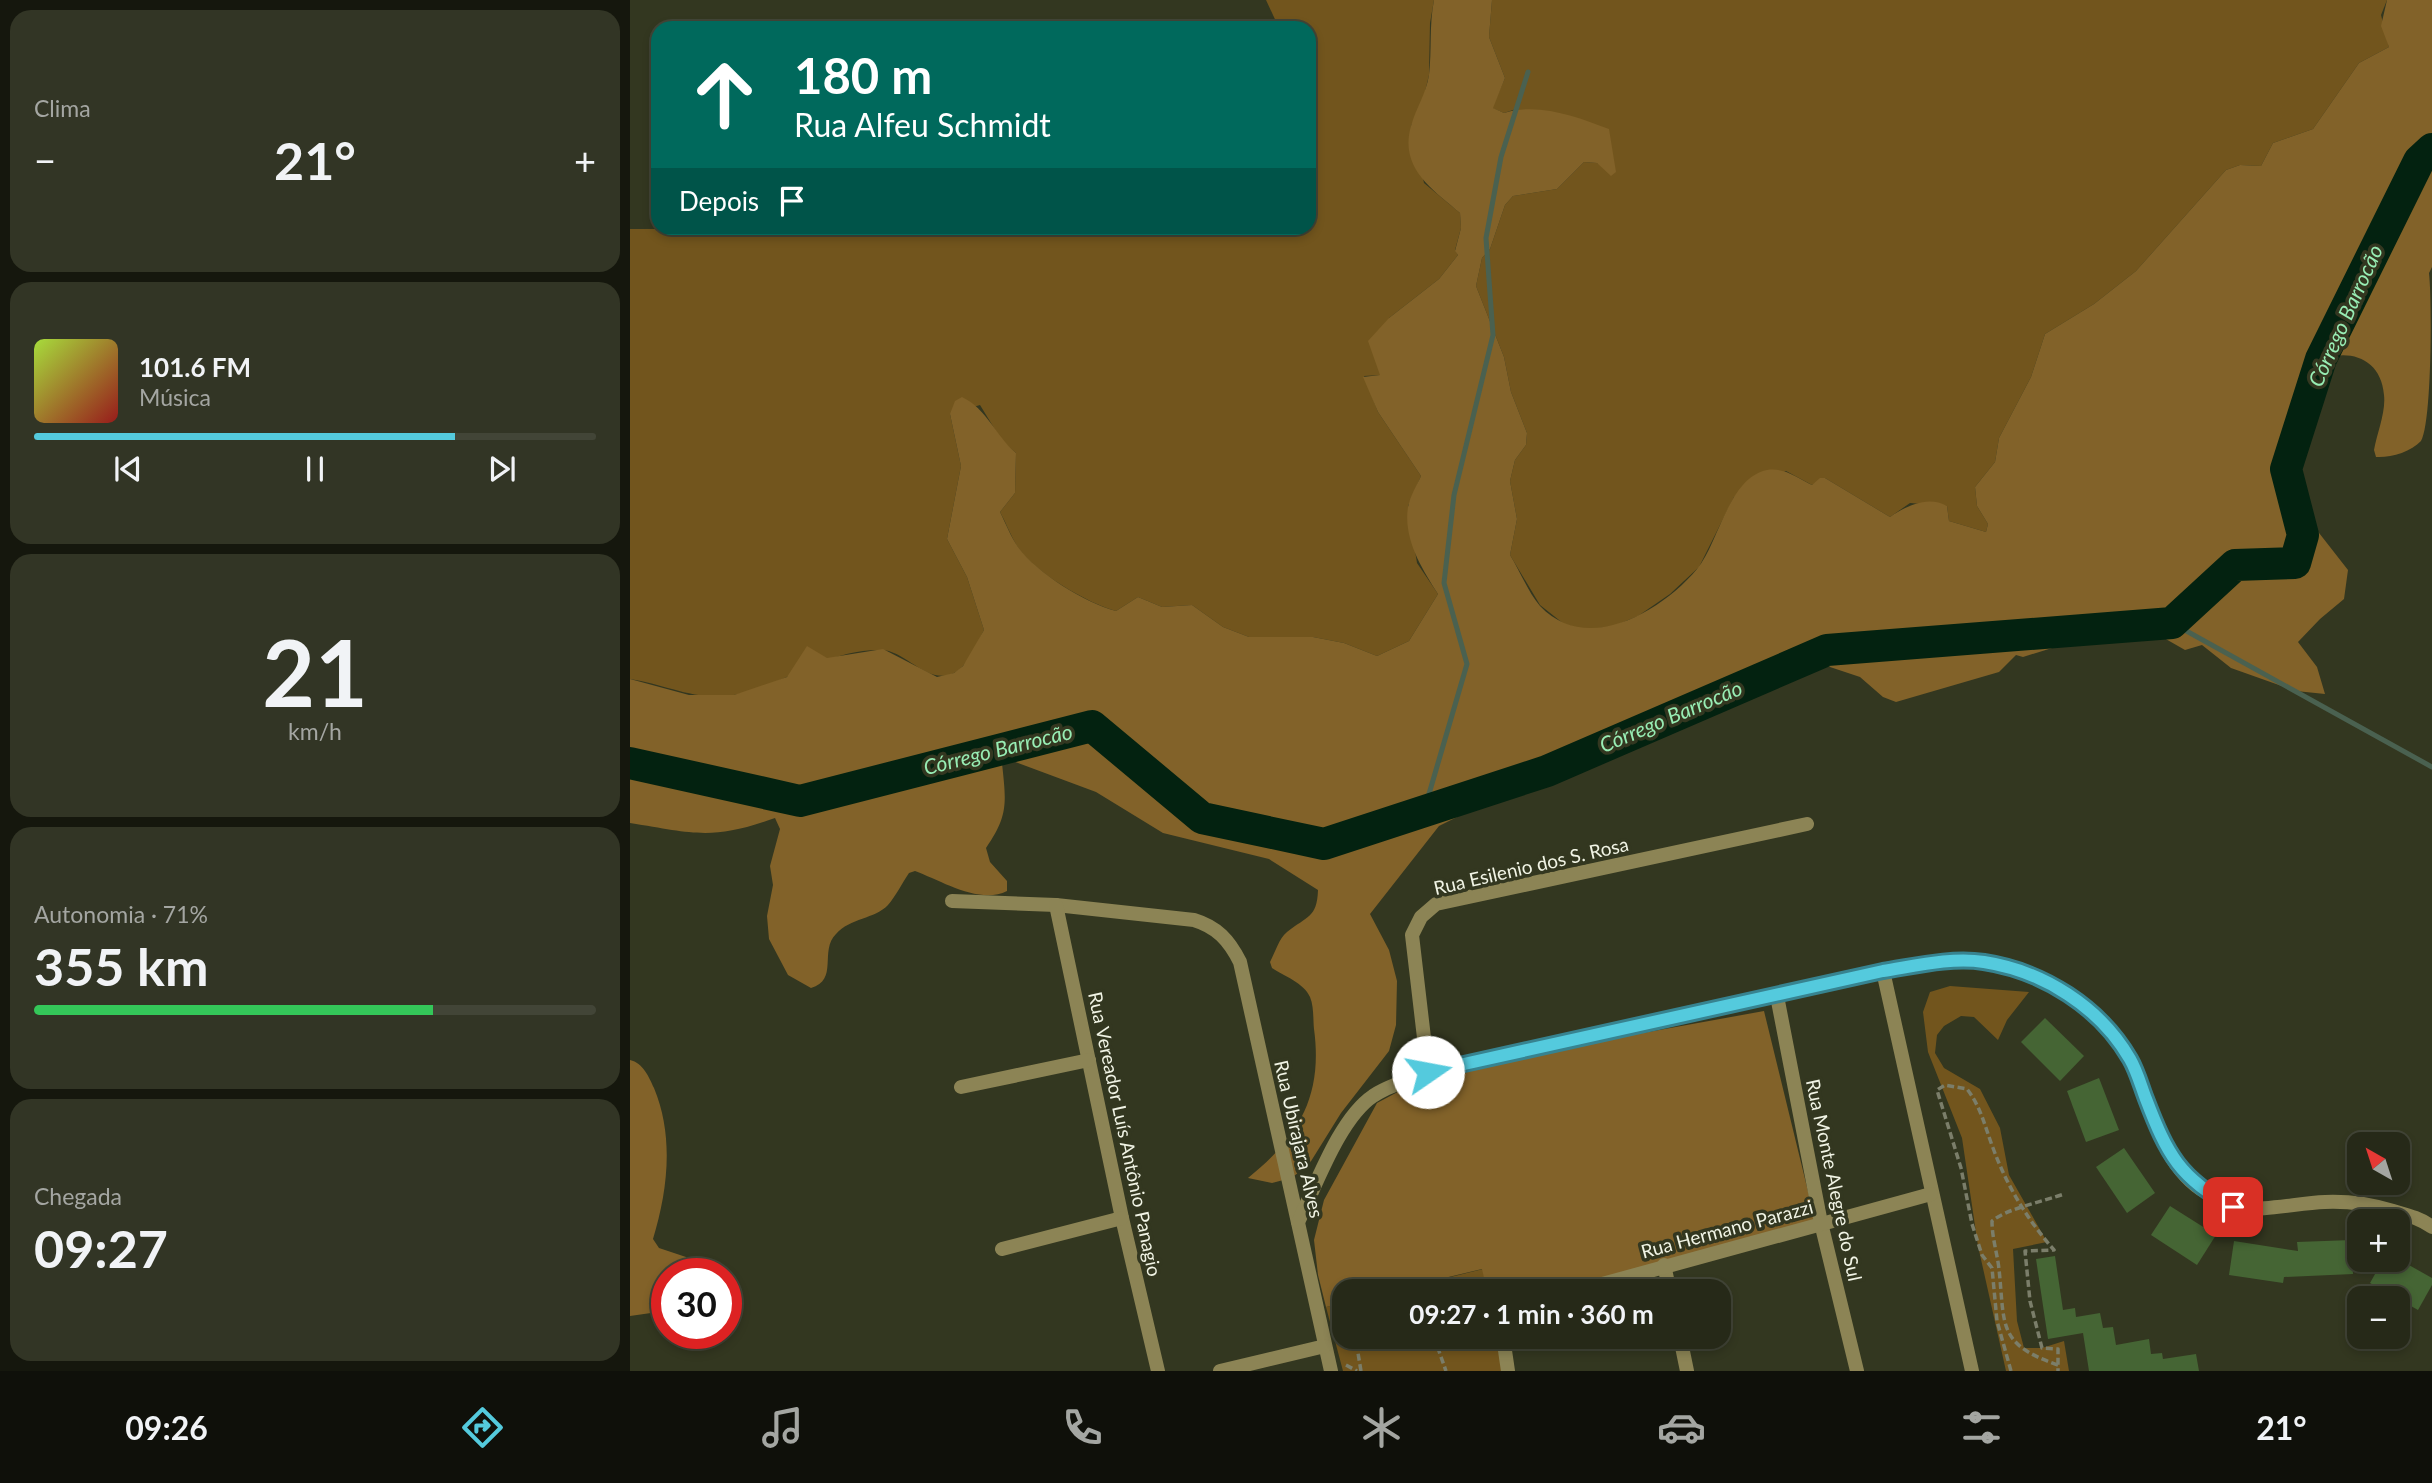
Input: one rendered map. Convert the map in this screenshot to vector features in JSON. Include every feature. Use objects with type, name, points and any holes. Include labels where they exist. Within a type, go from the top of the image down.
[{"type":"street","name":"Rua Esilenio dos S. Rosa","points":[[1428,1072],[1412,935],[1420,917],[1436,904],[1807,824]]},
{"type":"street","points":[[952,901],[1056,905]]},
{"type":"street","name":"Rua Ubirajara Alves","points":[[1056,905],[1194,920],[1210,925],[1232,947],[1240,962],[1331,1371]]},
{"type":"street","name":"Rua Vereador Luís Antônio Panagio","points":[[1056,905],[1122,1217],[1158,1371]]},
{"type":"street","points":[[1298,1222],[1345,1128],[1358,1111],[1373,1096],[1428,1072],[1883,971],[1942,962],[1982,961],[2028,973],[2071,995],[2100,1020],[2131,1059],[2154,1121],[2180,1170],[2203,1191],[2233,1207],[2366,1203],[2421,1219],[2432,1227]]},
{"type":"street","points":[[1883,971],[1972,1371]]},
{"type":"street","name":"Rua Monte Alegre do Sul","points":[[1777,996],[1821,1223],[1857,1371]]},
{"type":"street","points":[[961,1087],[1088,1060]]},
{"type":"street","name":"Rua Hermano Parazzi","points":[[1617,1279],[1931,1194]]},
{"type":"street","points":[[1002,1249],[1122,1217]]},
{"type":"street","points":[[1664,1265],[1667,1279]]},
{"type":"street","points":[[1220,1371],[1325,1346]]},
{"type":"street","points":[[1505,1349],[1508,1371]]},
{"type":"street","points":[[1682,1349],[1687,1371]]},
{"type":"path","points":[[2011,1371],[1997,1321],[1992,1268],[1982,1255],[1972,1224],[1961,1168],[1937,1090],[1945,1085],[1967,1089],[1978,1104],[1993,1148],[2022,1209],[2054,1250],[2025,1251],[2030,1301],[2042,1348],[2058,1349],[2058,1371]]},
{"type":"path","points":[[2058,1365],[2022,1351],[2009,1336],[2004,1321],[1992,1221],[2005,1211],[2022,1209],[2064,1194]]},
{"type":"path","points":[[1360,1349],[1361,1371]]},
{"type":"path","points":[[1438,1349],[1446,1371]]},
{"type":"shaded area","points":[[1266,0],[1434,0],[1430,23],[1429,75],[1423,100],[1411,126],[1424,183],[1460,213],[1461,228],[1455,250],[1458,255],[1439,279],[1389,318],[1381,375],[1364,376],[1378,412],[1421,476],[1408,506],[1417,563],[1438,594],[1409,641],[1377,656],[1344,643],[1313,637],[1249,637],[1223,627],[1192,605],[1162,607],[1138,597],[1116,611],[1076,594],[1048,576],[1017,546],[1000,512],[1015,493],[1016,453],[1002,441],[980,405],[950,414],[961,466],[947,539],[967,577],[984,630],[972,654],[959,670],[944,676],[935,675],[899,655],[881,650],[842,655],[771,684],[720,697],[694,694],[630,679],[630,229],[651,229],[651,235],[1316,235],[1316,21],[1276,21]]},
{"type":"shaded area","points":[[1434,0],[1492,0],[1489,37],[1505,78],[1493,108],[1504,113],[1530,109],[1558,112],[1609,129],[1616,172],[1611,176],[1597,163],[1584,162],[1557,189],[1513,196],[1505,205],[1490,249],[1482,258],[1476,286],[1504,357],[1511,392],[1527,433],[1526,445],[1515,460],[1510,481],[1517,519],[1510,555],[1540,606],[1559,620],[1579,627],[1601,627],[1623,622],[1664,600],[1682,585],[1705,558],[1726,513],[1743,485],[1754,475],[1767,470],[1785,472],[1812,485],[1820,478],[1825,478],[1890,517],[1917,503],[1940,503],[1947,506],[1949,521],[1986,532],[1988,524],[1977,506],[1975,487],[1995,462],[1999,438],[2031,377],[2045,334],[2094,304],[2136,271],[2226,170],[2240,165],[2261,166],[2273,143],[2313,129],[2359,63],[2389,47],[2381,26],[2387,0],[2432,0],[2432,267],[2429,273],[2431,332],[2425,429],[2421,441],[2412,448],[2400,454],[2376,457],[2374,450],[2383,415],[2384,395],[2376,370],[2367,362],[2346,355],[2323,359],[2311,365],[2316,401],[2287,492],[2348,570],[2344,599],[2298,642],[2317,667],[2325,694],[2296,691],[2231,668],[2202,645],[2185,650],[2136,622],[2023,657],[2016,655],[1999,672],[1896,702],[1883,697],[1860,677],[1827,666],[1746,672],[1714,683],[1673,709],[1629,722],[1597,737],[1501,795],[1439,826],[1370,914],[1389,950],[1397,981],[1396,1025],[1389,1051],[1341,1113],[1308,1166],[1291,1178],[1272,1183],[1248,1178],[1281,1147],[1304,1113],[1315,1075],[1316,1053],[1310,997],[1299,984],[1272,968],[1270,962],[1284,935],[1313,911],[1318,890],[1269,859],[1163,833],[1096,792],[1010,760],[1002,763],[1005,798],[1002,817],[986,848],[990,862],[1007,881],[1007,891],[996,895],[973,893],[915,871],[909,873],[883,910],[848,925],[836,934],[829,948],[824,979],[811,988],[788,975],[769,939],[767,916],[773,885],[770,866],[780,829],[775,818],[735,830],[702,833],[630,823],[630,679],[689,695],[734,695],[787,677],[807,646],[827,658],[883,649],[937,677],[954,673],[963,666],[984,630],[967,577],[947,539],[961,466],[950,414],[955,401],[962,397],[985,415],[1016,453],[1015,493],[1000,512],[1015,543],[1037,567],[1076,594],[1116,611],[1138,597],[1162,607],[1192,605],[1223,627],[1249,637],[1313,637],[1344,643],[1377,656],[1409,641],[1438,594],[1420,564],[1408,531],[1408,507],[1421,476],[1378,412],[1363,377],[1380,375],[1368,341],[1389,318],[1439,279],[1458,255],[1455,251],[1461,228],[1460,213],[1420,176],[1410,154],[1411,126],[1429,75]]},
{"type":"shaded area","points":[[1492,0],[2387,0],[2381,15],[2389,47],[2359,63],[2313,129],[2273,143],[2261,166],[2240,165],[2226,170],[2136,271],[2094,304],[2045,334],[2031,377],[1999,438],[1995,462],[1975,487],[1977,506],[1988,524],[1986,532],[1949,521],[1947,506],[1910,503],[1890,517],[1825,478],[1812,485],[1786,471],[1734,497],[1699,567],[1670,594],[1638,616],[1614,626],[1585,630],[1564,624],[1540,605],[1510,555],[1517,519],[1510,481],[1515,460],[1526,445],[1527,433],[1511,392],[1504,357],[1476,286],[1482,258],[1490,249],[1505,205],[1513,196],[1557,189],[1584,162],[1597,163],[1616,172],[1516,109],[1504,113],[1492,108],[1505,78],[1489,37]]},
{"type":"shaded area","points":[[1950,986],[2029,992],[2007,1020],[1998,1040],[1974,1017],[1961,1016],[1944,1026],[1937,1035],[1935,1053],[1944,1068],[1980,1089],[2000,1128],[2009,1175],[2047,1242],[2013,1249],[2017,1321],[2024,1348],[2042,1348],[2064,1341],[2069,1371],[2006,1371],[1978,1246],[1962,1138],[1928,1052],[1923,1012],[1930,992]]},
{"type":"shaded area","points":[[1764,1011],[1815,1220],[1604,1279],[1484,1279],[1482,1269],[1440,1279],[1332,1279],[1332,1306],[1326,1307],[1318,1275],[1314,1240],[1324,1200],[1377,1103],[1439,1070]]},
{"type":"shaded area","points":[[630,1060],[642,1067],[650,1079],[664,1125],[667,1163],[653,1239],[659,1248],[687,1258],[651,1258],[651,1313],[630,1316]]},
{"type":"shaded area","points":[[1483,1269],[1485,1279],[1443,1279]]},
{"type":"shaded area","points":[[1332,1306],[1332,1330],[1326,1307]]},
{"type":"shaded area","points":[[1337,1349],[1498,1349],[1502,1371],[1343,1371]]},
{"type":"building","points":[[2045,1018],[2084,1056],[2060,1081],[2021,1042]]},
{"type":"building","points":[[2099,1078],[2119,1130],[2086,1142],[2067,1091]]},
{"type":"building","points":[[2124,1148],[2155,1193],[2127,1213],[2096,1167]]},
{"type":"building","points":[[2170,1206],[2216,1235],[2197,1265],[2151,1235]]},
{"type":"building","points":[[2347,1240],[2347,1272],[2353,1274],[2284,1277],[2283,1283],[2229,1275],[2234,1241],[2298,1251],[2297,1242]]},
{"type":"building","points":[[2055,1256],[2063,1310],[2075,1308],[2076,1317],[2100,1313],[2103,1328],[2113,1327],[2116,1345],[2149,1339],[2151,1354],[2162,1353],[2163,1359],[2196,1354],[2199,1371],[2089,1371],[2083,1333],[2048,1339],[2036,1259]]},
{"type":"building","points":[[2410,1266],[2432,1278],[2432,1285],[2418,1310],[2410,1306],[2410,1286],[2375,1286],[2370,1283],[2376,1272],[2410,1272]]},
{"type":"waterway","points":[[1424,811],[1467,664],[1444,583],[1454,495],[1493,335],[1486,238],[1501,157],[1528,72]]},
{"type":"waterway","name":"Córrego Barrocão","points":[[630,763],[800,801],[1092,726],[1202,818],[1324,844],[1547,771],[1827,650],[2172,623],[2235,565],[2295,563],[2303,535],[2286,469],[2321,359],[2419,161],[2432,149]]},
{"type":"waterway","points":[[2172,623],[2432,767]]},
{"type":"route","points":[[1428,1072],[1883,971],[1942,962],[1982,961],[2028,973],[2071,995],[2100,1020],[2131,1059],[2154,1121],[2180,1170],[2203,1191],[2233,1207]]}]
